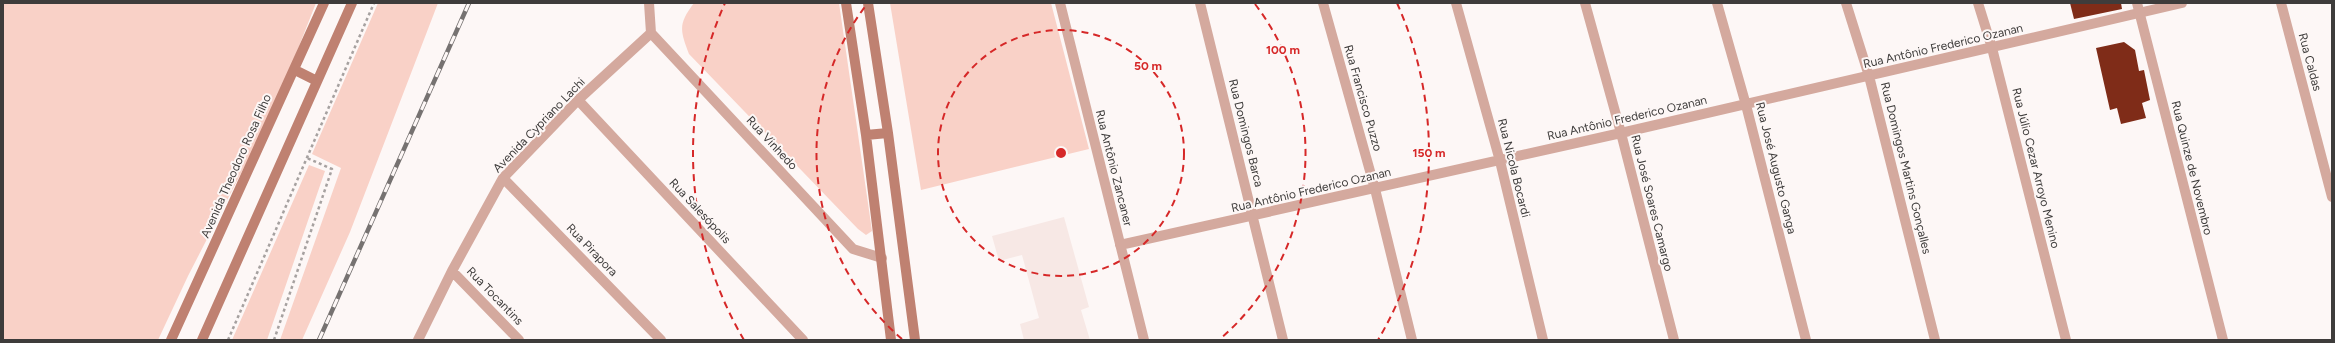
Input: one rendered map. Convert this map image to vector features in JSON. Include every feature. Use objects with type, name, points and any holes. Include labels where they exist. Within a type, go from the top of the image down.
[{"type":"main road","name":"Avenida Theodoro Rosa Filho","points":[[171,340],[295,70],[324,3]]},
{"type":"main road","points":[[202,340],[352,3]]},
{"type":"main road","points":[[846,3],[866,135],[891,340]]},
{"type":"main road","points":[[868,3],[888,133],[915,340]]},
{"type":"main road","points":[[295,70],[317,81]]},
{"type":"main road","points":[[866,135],[888,133]]},
{"type":"street","points":[[649,3],[651,33]]},
{"type":"street","name":"Rua Antônio Zancaner","points":[[1060,3],[1144,340]]},
{"type":"street","name":"Rua Domingos Barca","points":[[1200,3],[1254,216],[1283,340]]},
{"type":"street","name":"Rua Francisco Puzzo","points":[[1323,3],[1375,189],[1412,340]]},
{"type":"street","name":"Rua Nicola Bocardi","points":[[1456,3],[1500,161],[1543,340]]},
{"type":"street","name":"Rua José Soares Camargo","points":[[1585,3],[1621,133],[1674,340]]},
{"type":"street","name":"Rua José Augusto Ganga","points":[[1716,3],[1746,105],[1806,340]]},
{"type":"street","name":"Rua Domingos Martins Gonçalles","points":[[1846,3],[1870,76],[1935,340]]},
{"type":"street","name":"Rua Júlio Cezar Arroyo Menino","points":[[1978,3],[1992,48],[2066,340]]},
{"type":"street","name":"Rua Antônio Frederico Ozanan","points":[[1120,245],[1500,161],[1992,48],[2138,8],[2182,3]]},
{"type":"street","name":"Rua Caldas","points":[[2281,3],[2332,197]]},
{"type":"street","name":"Rua Quinze de Novembro","points":[[2138,8],[2222,340]]},
{"type":"street","name":"Avenida Cypriano Lachi","points":[[418,340],[452,271],[504,178],[578,100],[651,33]]},
{"type":"street","name":"Rua Vinhedo","points":[[651,33],[853,249],[882,258]]},
{"type":"street","name":"Rua Salesópolis","points":[[578,100],[803,340]]},
{"type":"street","name":"Rua Pirapora","points":[[504,178],[661,340]]},
{"type":"street","name":"Rua Tocantins","points":[[452,271],[519,340]]},
{"type":"path","points":[[228,340],[374,3]]},
{"type":"path","points":[[274,340],[332,169],[307,158]]},
{"type":"shaded area","points":[[3,3],[316,3],[275,107],[188,276],[158,340],[3,340]]},
{"type":"shaded area","points":[[378,3],[438,3],[350,232],[302,340],[280,340],[341,168],[312,154]]},
{"type":"shaded area","points":[[694,3],[839,3],[872,231],[866,235],[858,229],[689,54],[682,33],[682,27],[685,16]]},
{"type":"shaded area","points":[[890,3],[1051,3],[1089,149],[921,190]]},
{"type":"shaded area","points":[[309,165],[325,171],[267,340],[232,340]]},
{"type":"shaded area","points":[[1064,217],[1089,307],[1081,310],[1090,340],[1024,340],[1020,324],[1039,318],[1022,255],[999,261],[992,236]]},
{"type":"building","points":[[2070,3],[2121,3],[2122,9],[2074,19]]},
{"type":"building","points":[[2124,42],[2135,50],[2139,71],[2144,70],[2150,100],[2142,103],[2146,118],[2121,124],[2117,108],[2110,110],[2096,48]]},
{"type":"railway","points":[[319,340],[469,3]]}]
